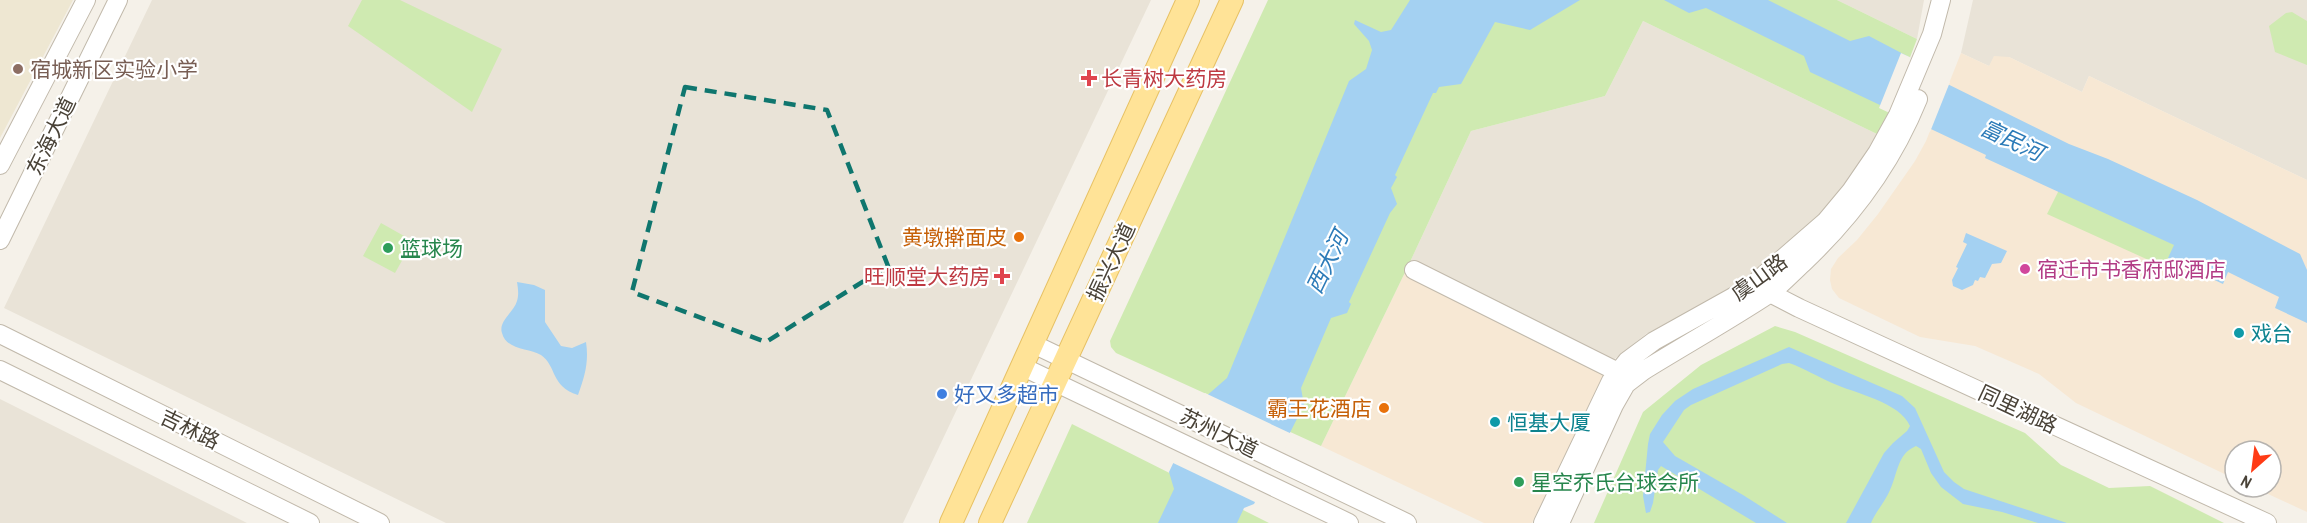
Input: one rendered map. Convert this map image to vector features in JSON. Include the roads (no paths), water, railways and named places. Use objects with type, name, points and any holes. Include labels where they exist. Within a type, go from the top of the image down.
[{"type":"main road","name":"振兴大道","points":[[951,523],[1188,0]]},
{"type":"main road","name":"振兴大道","points":[[990,523],[1232,0]]},
{"type":"street","name":"东海大道","points":[[0,165],[86,0]]},
{"type":"street","name":"东海大道","points":[[0,240],[118,0]]},
{"type":"street","name":"虞山路","points":[[1938,35],[1941,0]]},
{"type":"street","name":"虞山路","points":[[1543,523],[1611,381],[1626,375],[1770,292],[1826,242],[1854,210],[1885,167],[1952,0]]},
{"type":"street","name":"虞山路","points":[[1560,523],[1614,405],[1626,384],[1627,361],[1653,341],[1749,288],[1795,250],[1826,221],[1851,191],[1904,118]]},
{"type":"street","points":[[1414,270],[1626,375]]},
{"type":"street","name":"同里湖路","points":[[1770,292],[1809,313],[2267,523]]},
{"type":"street","name":"吉林路","points":[[0,334],[380,523]]},
{"type":"street","name":"苏州大道","points":[[1031,343],[1407,523]]},
{"type":"street","name":"苏州大道","points":[[1021,366],[1349,523]]},
{"type":"street","name":"吉林路","points":[[0,370],[310,523]]},
{"type":"water","name":"西大河","points":[[1410,0],[1580,0],[1530,30],[1495,22],[1461,84],[1439,87],[1436,93],[1433,93],[1395,175],[1397,177],[1391,188],[1397,204],[1390,213],[1349,302],[1351,304],[1347,313],[1331,318],[1301,388],[1304,405],[1254,504],[1244,508],[1237,523],[1158,523],[1174,489],[1169,472],[1204,398],[1227,378],[1349,81],[1366,69],[1372,50],[1369,41],[1354,24],[1355,20],[1381,32],[1391,30]]},
{"type":"water","name":"富民河","points":[[1664,0],[1768,0],[1850,41],[1869,36],[1911,58],[1909,65],[2069,144],[2108,159],[2197,200],[2300,254],[2307,270],[2307,323],[2275,308],[2279,297],[2228,272],[2223,284],[2168,258],[2174,245],[1985,158],[1986,155],[1810,72],[1804,56],[1706,8],[1689,13]]},
{"type":"water","points":[[1966,233],[2007,251],[2001,263],[1992,264],[1985,278],[1980,277],[1973,285],[1962,290],[1953,286],[1952,280],[1967,244],[1963,242]]},
{"type":"water","points":[[517,282],[545,290],[545,322],[561,346],[572,348],[586,342],[586,368],[578,395],[569,391],[558,381],[550,365],[541,355],[513,346],[504,339],[502,324],[517,301]]},
{"type":"water","points":[[1789,347],[1902,396],[1915,408],[1944,472],[1964,489],[2067,523],[2038,523],[2002,512],[1963,504],[1941,487],[1931,473],[1921,449],[1916,446],[1910,449],[1902,459],[1893,484],[1871,523],[1846,523],[1884,453],[1910,426],[1905,418],[1887,404],[1832,383],[1789,363],[1782,364],[1691,405],[1684,410],[1663,442],[1675,456],[1787,523],[1756,523],[1661,466],[1658,470],[1653,503],[1650,512],[1646,513],[1643,496],[1648,444],[1650,434],[1662,415],[1675,401],[1693,389]]},
{"type":"place","name":"宿城新区实验小学","points":[[18,69]]},
{"type":"place","name":"长青树大药房","points":[[1089,78]]},
{"type":"place","name":"黄墩擀面皮","points":[[1019,237]]},
{"type":"place","name":"篮球场","points":[[388,248]]},
{"type":"place","name":"宿迁市书香府邸酒店","points":[[2025,269]]},
{"type":"place","name":"旺顺堂大药房","points":[[1002,276]]},
{"type":"place","name":"戏台","points":[[2239,333]]},
{"type":"place","name":"好又多超市","points":[[942,394]]},
{"type":"place","name":"霸王花酒店","points":[[1384,408]]},
{"type":"place","name":"恒基大厦","points":[[1495,422]]},
{"type":"place","name":"星空乔氏台球会所","points":[[1519,482]]}]
